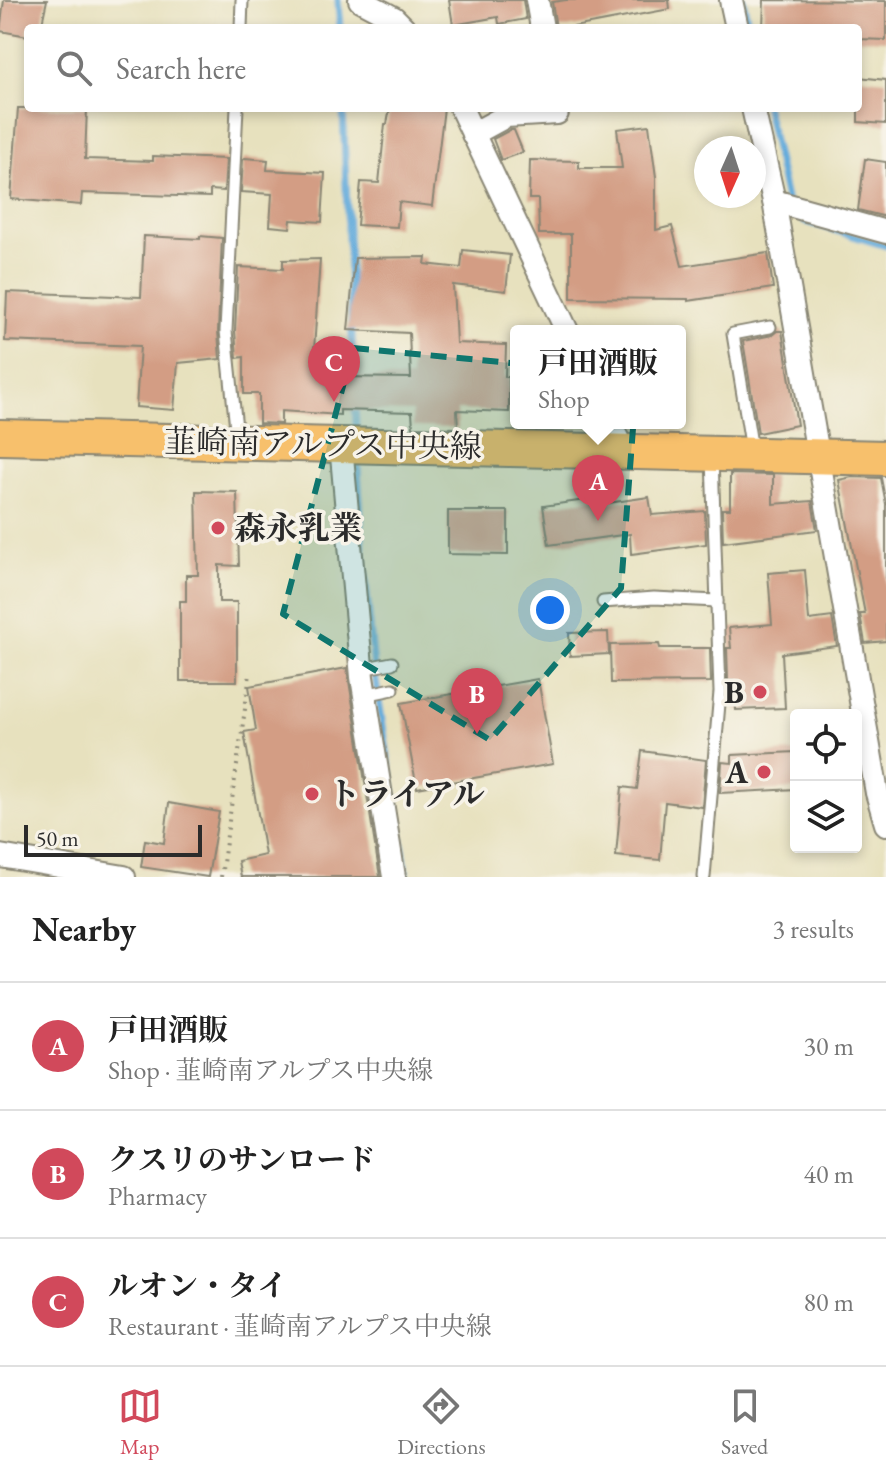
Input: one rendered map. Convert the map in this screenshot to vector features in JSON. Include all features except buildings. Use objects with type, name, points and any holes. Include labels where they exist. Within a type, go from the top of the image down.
[{"type":"main road","name":"韮崎南アルプス中央線","points":[[0,437],[341,445],[617,437],[712,453],[886,458]]},
{"type":"street","points":[[360,0],[400,24]]},
{"type":"street","points":[[537,0],[541,24]]},
{"type":"street","points":[[731,0],[736,24]]},
{"type":"street","points":[[463,112],[564,325]]},
{"type":"street","points":[[473,134],[506,116],[557,112]]},
{"type":"street","points":[[754,112],[781,203],[819,457],[877,793],[886,824]]},
{"type":"street","points":[[781,203],[886,232]]},
{"type":"street","points":[[341,445],[364,695],[394,877]]},
{"type":"street","points":[[0,856],[124,877]]},
{"type":"lane","points":[[241,24],[242,0]]},
{"type":"lane","points":[[237,112],[226,331],[238,442]]},
{"type":"lane","points":[[752,455],[733,334],[770,327]]},
{"type":"lane","points":[[704,877],[720,692],[712,453]]},
{"type":"lane","points":[[603,602],[654,598],[717,601]]},
{"type":"lane","points":[[361,669],[392,663]]},
{"type":"lane","points":[[364,695],[393,689]]},
{"type":"path","points":[[221,877],[250,674]]},
{"type":"highlighted area","points":[[353,348],[637,375],[621,588],[490,740],[283,614]]},
{"type":"waterway","points":[[338,0],[340,24]]},
{"type":"waterway","points":[[743,0],[748,24]]},
{"type":"waterway","points":[[343,112],[354,386]]},
{"type":"waterway","points":[[767,112],[786,199]]},
{"type":"waterway","points":[[804,221],[886,246]]},
{"type":"waterway","points":[[355,402],[356,424]]},
{"type":"waterway","points":[[358,466],[374,669],[407,877]]},
{"type":"place","name":"ルオン・タイ","points":[[334,402]]},
{"type":"place","name":"戸田酒販","points":[[598,521]]},
{"type":"place","name":"森永乳業","points":[[218,528]]},
{"type":"place","name":"B","points":[[760,692]]},
{"type":"place","name":"クスリのサンロード","points":[[477,734]]},
{"type":"place","name":"A","points":[[764,772]]},
{"type":"place","name":"トライアル","points":[[312,794]]}]
